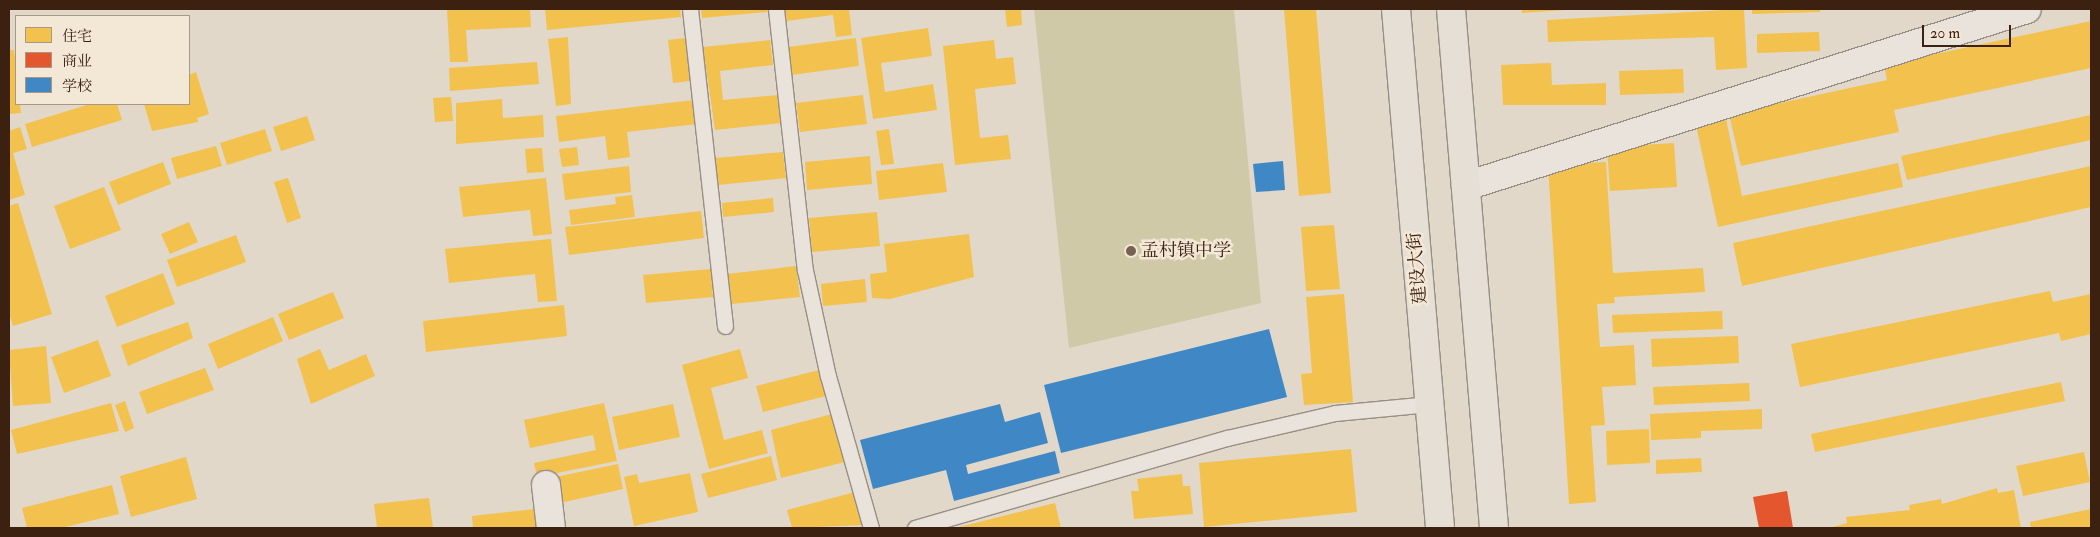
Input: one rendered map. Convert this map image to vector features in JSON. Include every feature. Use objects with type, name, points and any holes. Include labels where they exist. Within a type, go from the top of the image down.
[{"type":"main road","name":"建设大街","points":[[1396,9],[1440,528]]},
{"type":"main road","points":[[1451,9],[1494,528]]},
{"type":"street","points":[[1466,186],[2027,9]]},
{"type":"street","points":[[546,485],[551,528]]},
{"type":"lane","points":[[690,9],[725,326]]},
{"type":"lane","points":[[776,9],[805,270],[828,376],[871,528]]},
{"type":"lane","points":[[915,528],[1227,438],[1335,413],[1430,404]]},
{"type":"shaded area","points":[[1034,9],[1234,9],[1261,303],[1069,348]]},
{"type":"building: 住宅","points":[[447,9],[530,9],[531,27],[466,30],[468,62],[450,62]]},
{"type":"building: 住宅","points":[[545,9],[680,9],[681,17],[547,30]]},
{"type":"building: 住宅","points":[[701,9],[767,9],[768,12],[702,18]]},
{"type":"building: 住宅","points":[[784,9],[849,9],[852,35],[836,37],[833,15],[786,21]]},
{"type":"building: 住宅","points":[[1005,9],[1021,9],[1022,25],[1007,27]]},
{"type":"building: 住宅","points":[[1284,9],[1316,9],[1331,193],[1299,196]]},
{"type":"building: 住宅","points":[[1522,9],[1565,9],[1566,10],[1522,13]]},
{"type":"building: 住宅","points":[[1744,9],[1747,68],[1716,70],[1714,37],[1548,42],[1547,20]]},
{"type":"building: 住宅","points":[[1752,9],[1820,9],[1820,12],[1752,14]]},
{"type":"building: 住宅","points":[[2091,21],[2091,68],[1894,110],[1899,132],[1741,166],[1729,114],[1887,80],[1884,65]]},
{"type":"building: 住宅","points":[[928,28],[932,56],[881,63],[885,92],[933,84],[937,110],[873,119],[861,38]]},
{"type":"building: 住宅","points":[[1819,32],[1820,51],[1757,53],[1757,34]]},
{"type":"building: 住宅","points":[[568,37],[571,104],[556,106],[548,39]]},
{"type":"building: 住宅","points":[[685,38],[690,81],[673,83],[668,40]]},
{"type":"building: 住宅","points":[[856,38],[859,66],[791,75],[788,47]]},
{"type":"building: 住宅","points":[[770,40],[773,65],[720,71],[723,100],[779,95],[781,123],[715,130],[703,47]]},
{"type":"building: 住宅","points":[[994,40],[996,59],[1013,57],[1016,84],[975,89],[980,138],[1008,135],[1011,159],[955,165],[943,46]]},
{"type":"building: 住宅","points":[[9,50],[14,50],[15,105],[20,105],[21,113],[9,114]]},
{"type":"building: 住宅","points":[[537,62],[539,84],[450,91],[449,68]]},
{"type":"building: 住宅","points":[[1551,63],[1552,85],[1606,83],[1606,105],[1503,105],[1501,65]]},
{"type":"building: 住宅","points":[[1683,69],[1684,93],[1620,95],[1619,71]]},
{"type":"building: 住宅","points":[[196,72],[209,114],[197,118],[198,122],[152,131],[144,105],[190,105],[190,75]]},
{"type":"building: 住宅","points":[[863,95],[867,124],[800,132],[796,103]]},
{"type":"building: 住宅","points":[[451,97],[453,121],[435,122],[433,98]]},
{"type":"building: 住宅","points":[[502,99],[503,118],[543,115],[544,137],[456,144],[456,103]]},
{"type":"building: 住宅","points":[[694,100],[697,124],[627,132],[630,157],[608,160],[605,136],[559,142],[556,116]]},
{"type":"building: 住宅","points":[[87,105],[117,105],[122,120],[32,147],[25,124]]},
{"type":"building: 住宅","points":[[1724,109],[1742,196],[1898,163],[1903,187],[1718,227],[1694,116]]},
{"type":"building: 住宅","points":[[2091,115],[2091,140],[1907,180],[1901,156]]},
{"type":"building: 住宅","points":[[307,116],[315,140],[281,151],[273,127]]},
{"type":"building: 住宅","points":[[20,127],[27,149],[13,153],[25,195],[9,200],[9,131]]},
{"type":"building: 住宅","points":[[265,129],[272,151],[227,165],[220,143]]},
{"type":"building: 住宅","points":[[889,129],[894,164],[881,165],[876,131]]},
{"type":"building: 住宅","points":[[1674,143],[1677,187],[1610,191],[1607,147]]},
{"type":"building: 住宅","points":[[216,146],[222,166],[177,179],[171,158]]},
{"type":"building: 住宅","points":[[577,147],[579,165],[562,167],[559,149]]},
{"type":"building: 住宅","points":[[542,148],[544,172],[527,173],[525,149]]},
{"type":"building: 住宅","points":[[783,152],[786,178],[718,185],[715,158]]},
{"type":"building: 住宅","points":[[870,156],[872,184],[807,190],[805,162]]},
{"type":"building: 住宅","points":[[163,162],[171,184],[118,205],[109,182]]},
{"type":"building: 住宅","points":[[1606,162],[1613,273],[1703,268],[1705,292],[1614,297],[1615,303],[1597,304],[1600,347],[1634,345],[1636,385],[1602,387],[1605,425],[1591,426],[1596,502],[1569,504],[1548,165]]},
{"type":"building: 住宅","points":[[943,163],[947,192],[879,200],[876,171]]},
{"type":"building: 住宅","points":[[629,166],[631,192],[565,200],[562,174]]},
{"type":"building: 住宅","points":[[2091,166],[2091,207],[1742,286],[1733,243]]},
{"type":"building: 住宅","points":[[288,178],[301,218],[287,223],[274,182]]},
{"type":"building: 住宅","points":[[546,178],[552,234],[533,236],[530,210],[463,217],[459,187]]},
{"type":"building: 住宅","points":[[104,187],[121,230],[70,249],[54,206]]},
{"type":"building: 住宅","points":[[632,195],[635,217],[571,225],[569,210],[616,204],[615,197]]},
{"type":"building: 住宅","points":[[773,198],[774,212],[723,217],[722,203]]},
{"type":"building: 住宅","points":[[18,203],[52,314],[13,326],[9,312],[9,206]]},
{"type":"building: 住宅","points":[[701,211],[704,238],[569,255],[565,227]]},
{"type":"building: 住宅","points":[[877,212],[880,246],[812,252],[809,218]]},
{"type":"building: 住宅","points":[[189,222],[198,242],[170,254],[161,234]]},
{"type":"building: 住宅","points":[[1334,225],[1340,289],[1306,291],[1301,227]]},
{"type":"building: 住宅","points":[[969,234],[974,277],[890,299],[872,298],[870,274],[887,272],[884,244]]},
{"type":"building: 住宅","points":[[236,235],[246,262],[177,287],[167,260]]},
{"type":"building: 住宅","points":[[551,239],[557,301],[538,302],[535,274],[449,283],[445,249]]},
{"type":"building: 住宅","points":[[796,266],[800,297],[731,304],[727,274]]},
{"type":"building: 住宅","points":[[711,269],[713,297],[646,303],[643,275]]},
{"type":"building: 住宅","points":[[163,273],[175,304],[117,327],[105,296]]},
{"type":"building: 住宅","points":[[865,279],[867,302],[823,306],[821,284]]},
{"type":"building: 住宅","points":[[2050,291],[2053,302],[2091,294],[2091,334],[2061,341],[2059,333],[1800,387],[1791,344]]},
{"type":"building: 住宅","points":[[333,292],[344,318],[289,340],[278,314]]},
{"type":"building: 住宅","points":[[1344,294],[1353,402],[1304,405],[1301,374],[1312,373],[1306,297]]},
{"type":"building: 住宅","points":[[564,305],[567,336],[426,352],[423,321]]},
{"type":"building: 住宅","points":[[1722,311],[1723,329],[1613,333],[1612,315]]},
{"type":"building: 住宅","points":[[273,317],[283,341],[218,369],[208,344]]},
{"type":"building: 住宅","points":[[188,322],[193,338],[128,366],[121,345]]},
{"type":"building: 住宅","points":[[1738,336],[1739,363],[1652,367],[1651,339]]},
{"type":"building: 住宅","points":[[98,340],[111,376],[64,393],[51,357]]},
{"type":"building: 住宅","points":[[46,346],[51,403],[13,406],[9,350]]},
{"type":"building: 住宅","points":[[320,349],[329,370],[366,354],[375,376],[311,404],[297,359]]},
{"type":"building: 住宅","points":[[740,349],[748,378],[711,388],[724,440],[762,430],[768,453],[709,469],[682,365]]},
{"type":"building: 住宅","points":[[205,368],[214,390],[147,414],[139,392]]},
{"type":"building: 住宅","points":[[819,370],[826,396],[763,412],[756,386]]},
{"type":"building: 住宅","points":[[2061,382],[2065,401],[1815,452],[1811,434]]},
{"type":"building: 住宅","points":[[1749,383],[1750,401],[1654,405],[1653,387]]},
{"type":"building: 住宅","points":[[125,401],[134,428],[125,432],[115,405]]},
{"type":"building: 住宅","points":[[111,403],[119,431],[17,454],[11,430]]},
{"type":"building: 住宅","points":[[604,403],[617,461],[537,477],[534,463],[596,450],[593,435],[530,448],[524,420]]},
{"type":"building: 住宅","points":[[673,404],[680,437],[619,450],[612,417]]},
{"type":"building: 住宅","points":[[1762,409],[1762,429],[1701,431],[1701,438],[1651,440],[1650,414]]},
{"type":"building: 住宅","points":[[832,414],[845,462],[781,478],[771,430]]},
{"type":"building: 住宅","points":[[1649,429],[1650,463],[1607,465],[1606,431]]},
{"type":"building: 住宅","points":[[1351,449],[1357,512],[1204,527],[1199,463]]},
{"type":"building: 住宅","points":[[2084,452],[2090,482],[2023,496],[2016,466]]},
{"type":"building: 住宅","points":[[771,456],[777,480],[708,498],[701,474]]},
{"type":"building: 住宅","points":[[186,457],[197,499],[131,517],[120,476]]},
{"type":"building: 住宅","points":[[1701,458],[1702,472],[1656,474],[1656,460]]},
{"type":"building: 住宅","points":[[618,464],[623,489],[560,503],[555,477]]},
{"type":"building: 住宅","points":[[690,473],[698,512],[634,526],[624,477],[637,474],[639,483]]},
{"type":"building: 住宅","points":[[1182,474],[1183,486],[1190,486],[1193,514],[1134,519],[1131,491],[1139,491],[1137,479]]},
{"type":"building: 住宅","points":[[112,485],[119,514],[61,528],[27,528],[22,508]]},
{"type":"building: 住宅","points":[[1997,488],[1998,493],[2014,490],[2021,528],[1829,528],[1847,523],[1846,517],[1910,510],[1909,505],[1941,499],[1942,504]]},
{"type":"building: 住宅","points":[[855,492],[864,525],[792,528],[787,510]]},
{"type":"building: 住宅","points":[[429,498],[433,528],[377,528],[374,504]]},
{"type":"building: 住宅","points":[[1055,503],[1061,528],[955,528]]},
{"type":"building: 住宅","points":[[535,509],[537,528],[473,528],[472,516]]},
{"type":"building: 住宅","points":[[2091,509],[2091,528],[2031,528],[2030,522]]},
{"type":"building: 商业","points":[[1787,491],[1793,528],[1759,528],[1753,497]]},
{"type":"building: 学校","points":[[1283,161],[1285,190],[1256,192],[1253,164]]},
{"type":"building: 学校","points":[[1269,329],[1287,397],[1061,453],[1044,385]]},
{"type":"building: 学校","points":[[1000,404],[1005,422],[1040,412],[1048,443],[966,465],[968,474],[1055,451],[1060,473],[954,501],[946,470],[873,489],[860,440]]},
{"type":"place","name":"孟村镇中学","points":[[1131,251]]}]
